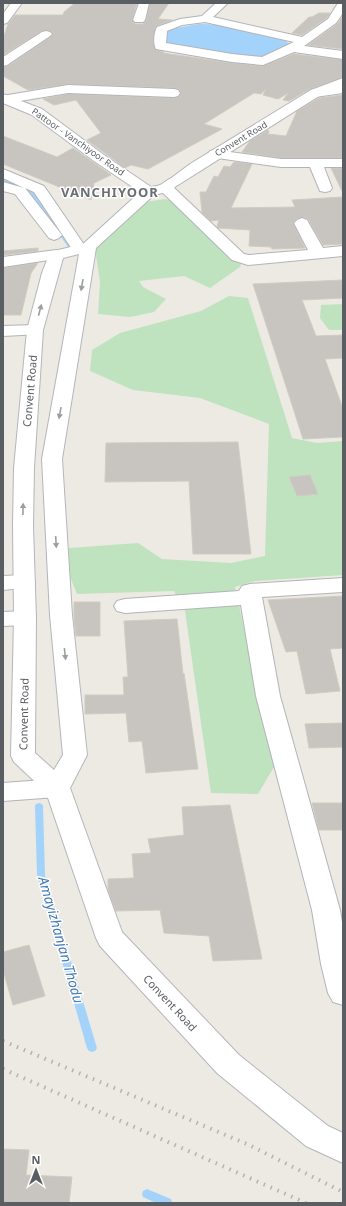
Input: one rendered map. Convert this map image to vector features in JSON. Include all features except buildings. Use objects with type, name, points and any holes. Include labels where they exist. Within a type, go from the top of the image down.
[{"type":"street","points":[[3,22],[17,3]]},
{"type":"street","points":[[139,20],[144,3]]},
{"type":"street","points":[[205,19],[223,3]]},
{"type":"street","points":[[304,41],[205,19],[180,22],[161,29],[160,46],[232,58],[263,61],[293,48],[304,41],[332,21],[341,10]]},
{"type":"street","points":[[3,62],[46,34]]},
{"type":"street","points":[[293,48],[343,55]]},
{"type":"street","points":[[79,89],[100,79]]},
{"type":"street","name":"Convent Road","points":[[334,1142],[228,1064],[110,938],[45,788],[23,756],[13,582],[35,330],[50,273],[73,251],[162,181],[215,154],[314,93],[343,82]]},
{"type":"street","points":[[6,98],[68,89],[174,93]]},
{"type":"street","points":[[314,93],[343,89]]},
{"type":"street","name":"Pattoor - Vanchiyoor Road","points":[[6,98],[37,112],[99,158],[122,172],[149,192]]},
{"type":"street","points":[[215,154],[281,164],[343,162]]},
{"type":"street","points":[[316,164],[325,188]]},
{"type":"street","points":[[122,172],[162,181],[238,256],[248,260],[343,250]]},
{"type":"street","points":[[3,173],[39,189],[73,251],[52,459],[61,615],[75,754],[45,788],[3,792]]},
{"type":"street","points":[[3,186],[20,191],[73,251]]},
{"type":"street","points":[[302,223],[317,252]]},
{"type":"street","points":[[3,262],[73,251]]},
{"type":"street","points":[[3,331],[35,330]]},
{"type":"street","points":[[343,585],[250,591],[268,696],[334,909],[335,964],[343,993]]},
{"type":"street","points":[[125,606],[251,597]]},
{"type":"green space","points":[[165,199],[174,201],[244,256],[240,267],[210,288],[184,276],[139,281],[143,287],[166,299],[154,312],[130,317],[98,314],[100,282],[95,249],[145,202]]},
{"type":"green space","points":[[229,296],[248,298],[292,438],[317,443],[343,441],[343,575],[255,581],[235,587],[274,767],[258,794],[211,793],[185,611],[174,591],[77,594],[67,569],[69,548],[138,543],[162,559],[231,563],[265,556],[269,424],[200,398],[133,390],[90,371],[92,350],[120,333],[201,311]]},
{"type":"green space","points":[[343,304],[343,330],[329,330],[320,318],[321,305]]},
{"type":"water","points":[[199,24],[220,25],[242,29],[285,40],[289,44],[266,58],[258,58],[167,46],[164,41],[164,32],[176,28]]},
{"type":"waterway","name":"Amayizhanjan Thodu","points":[[3,180],[31,193],[71,247]]},
{"type":"waterway","name":"Amayizhanjan Thodu","points":[[39,806],[41,875],[92,1048]]},
{"type":"waterway","points":[[147,1194],[167,1203]]},
{"type":"railway","points":[[3,1041],[247,1144],[343,1192]]},
{"type":"railway","points":[[3,1069],[306,1203]]},
{"type":"district","name":"VANCHIYOOR","points":[[110,192]]}]
